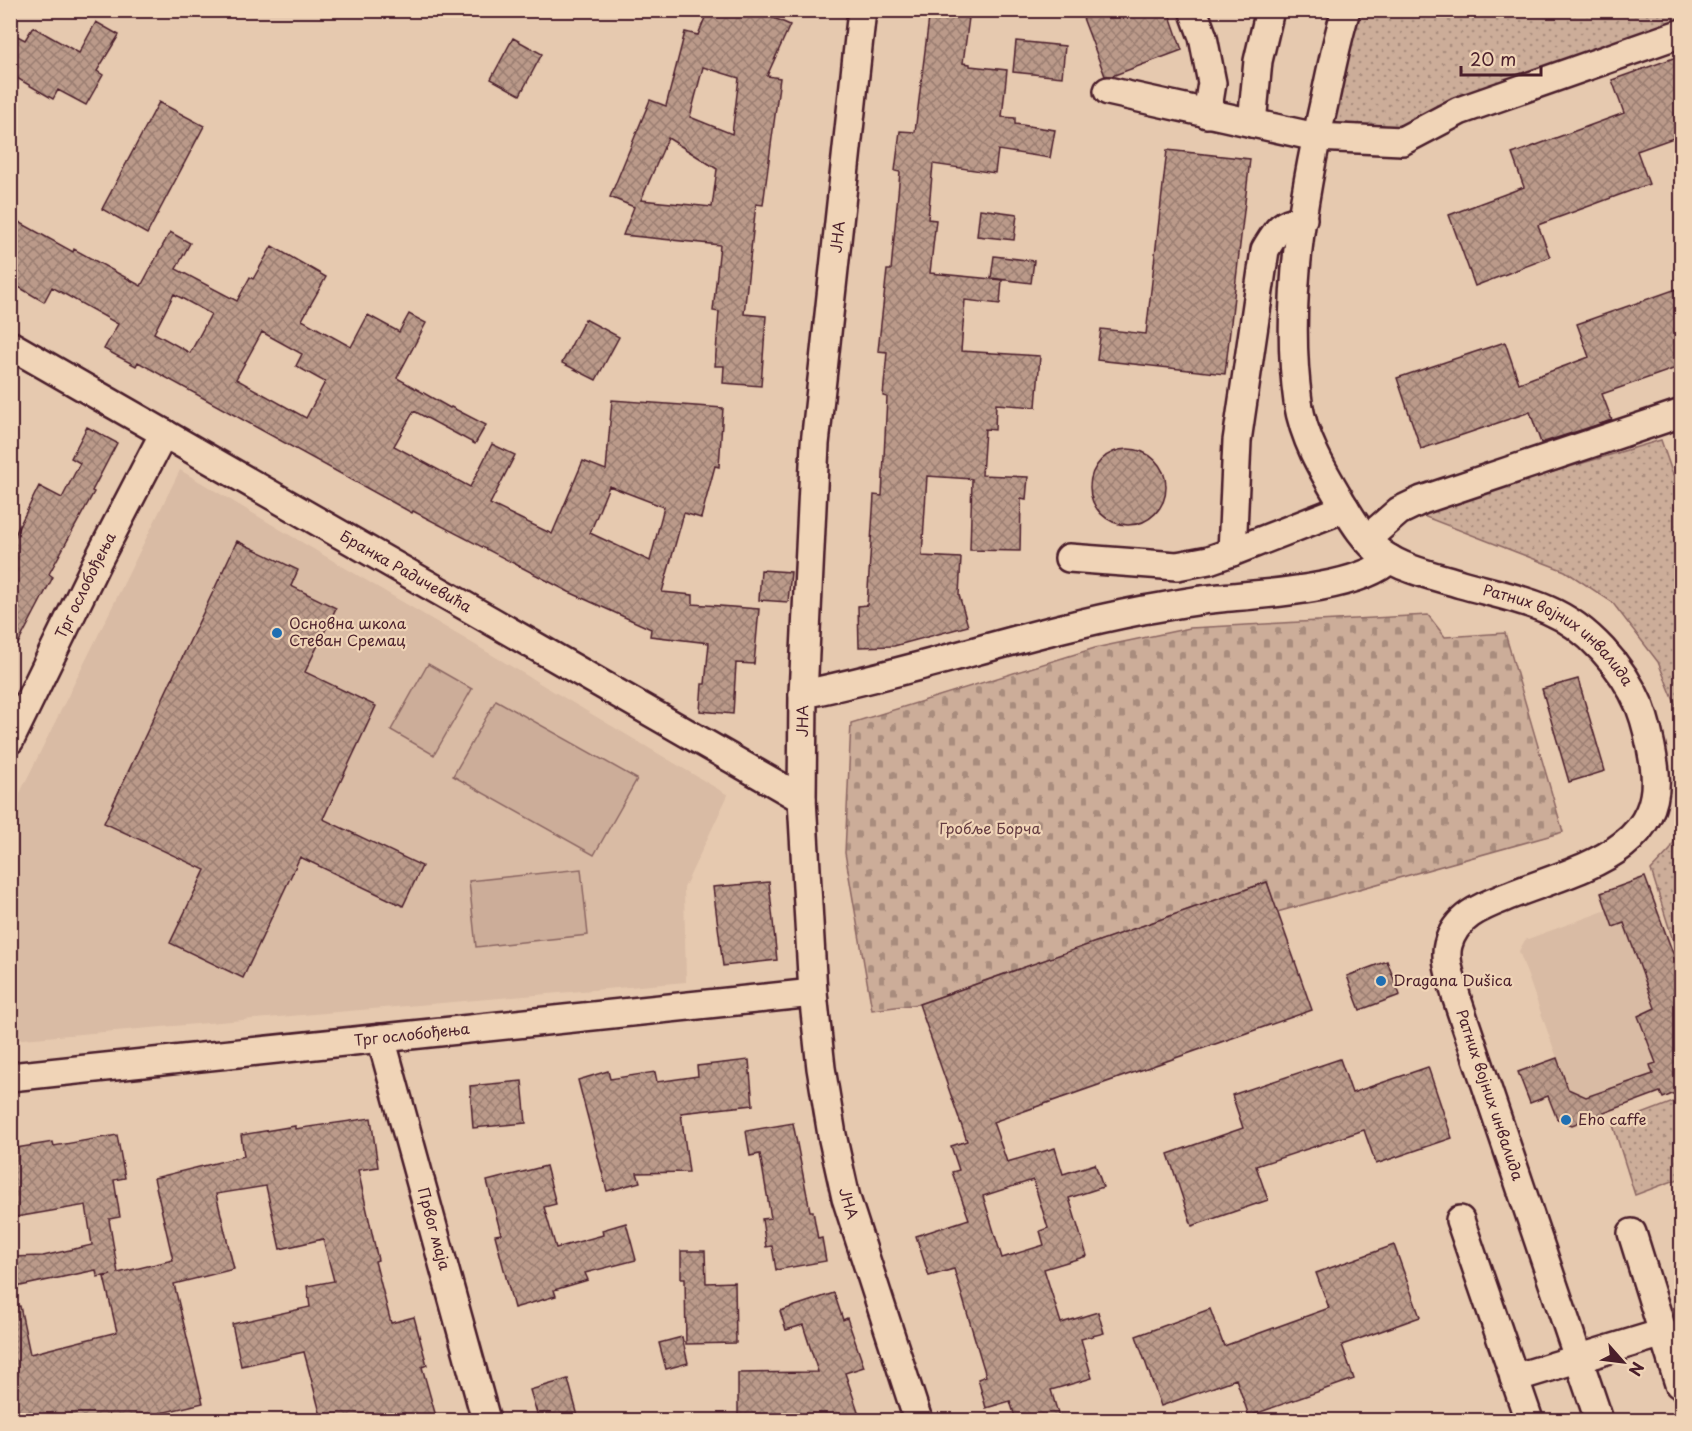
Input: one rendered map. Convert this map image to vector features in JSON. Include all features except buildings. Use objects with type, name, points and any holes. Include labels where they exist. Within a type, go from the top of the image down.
[{"type":"street","name":"ЈНА","points":[[862,10],[815,444],[803,694],[802,799],[813,993],[828,1113],[846,1198],[918,1420]]},
{"type":"street","points":[[1193,10],[1203,37],[1212,83],[1207,114]]},
{"type":"street","points":[[1252,123],[1258,61],[1270,10]]},
{"type":"street","name":"Ратних војних инвалида","points":[[1346,10],[1316,136],[1303,219],[1294,304],[1294,352],[1299,404],[1317,463],[1367,539],[1390,558],[1416,570],[1547,609],[1571,623],[1603,650],[1620,671],[1639,706],[1648,735],[1654,768],[1652,805],[1638,833],[1622,848],[1592,864],[1477,908],[1457,926],[1448,945],[1447,956],[1456,996],[1599,1420]]},
{"type":"street","points":[[1108,91],[1316,136],[1402,141],[1459,111],[1682,33]]},
{"type":"street","points":[[1232,552],[1237,441],[1265,250],[1279,226],[1303,219]]},
{"type":"street","name":"Бранка Радичевића","points":[[10,345],[802,799]]},
{"type":"street","points":[[1367,539],[1399,511],[1422,500],[1682,414]]},
{"type":"street","name":"Трг ослобођења","points":[[10,740],[96,564],[164,433]]},
{"type":"street","points":[[1069,558],[1177,566],[1209,560],[1345,508]]},
{"type":"street","points":[[803,694],[845,686],[1100,619],[1205,599],[1279,592],[1346,580],[1374,571],[1390,558]]},
{"type":"street","name":"Трг ослобођења","points":[[10,1077],[813,993]]},
{"type":"street","name":"Првог маја","points":[[381,1038],[486,1420]]},
{"type":"street","points":[[1460,1220],[1529,1420]]},
{"type":"street","points":[[1632,1233],[1679,1384]]},
{"type":"street","points":[[1514,1378],[1663,1333]]},
{"type":"shaded area","name":"Основна школа Стеван Сремац","points":[[180,470],[728,795],[684,888],[686,982],[11,1040],[10,813]]},
{"type":"shaded area","points":[[1607,910],[1625,923],[1655,1008],[1638,1016],[1656,1063],[1650,1065],[1653,1074],[1586,1097],[1568,1089],[1519,951],[1525,940]]},
{"type":"green space","points":[[1346,11],[1681,11],[1681,34],[1402,141],[1316,137]]},
{"type":"green space","points":[[1661,440],[1681,498],[1681,718],[1658,662],[1612,602],[1565,571],[1423,516],[1430,508]]},
{"type":"green space","name":"Гробље Борча","points":[[1428,615],[1445,637],[1505,633],[1563,832],[1277,912],[1267,882],[919,1004],[872,1010],[845,853],[851,723],[1095,648],[1190,628]]},
{"type":"green space","points":[[428,664],[472,689],[434,755],[391,730]]},
{"type":"green space","points":[[496,700],[637,779],[594,855],[453,776]]},
{"type":"green space","points":[[1681,827],[1681,966],[1651,870],[1670,850]]},
{"type":"green space","points":[[581,869],[588,935],[476,947],[469,881]]},
{"type":"green space","points":[[1681,1099],[1681,1178],[1635,1195],[1613,1125]]},
{"type":"place","name":"Основна школа Стеван Сремац","points":[[277,633]]},
{"type":"place","name":"Dragana Dušica","points":[[1381,981]]},
{"type":"place","name":"Eho caffe","points":[[1566,1120]]}]
